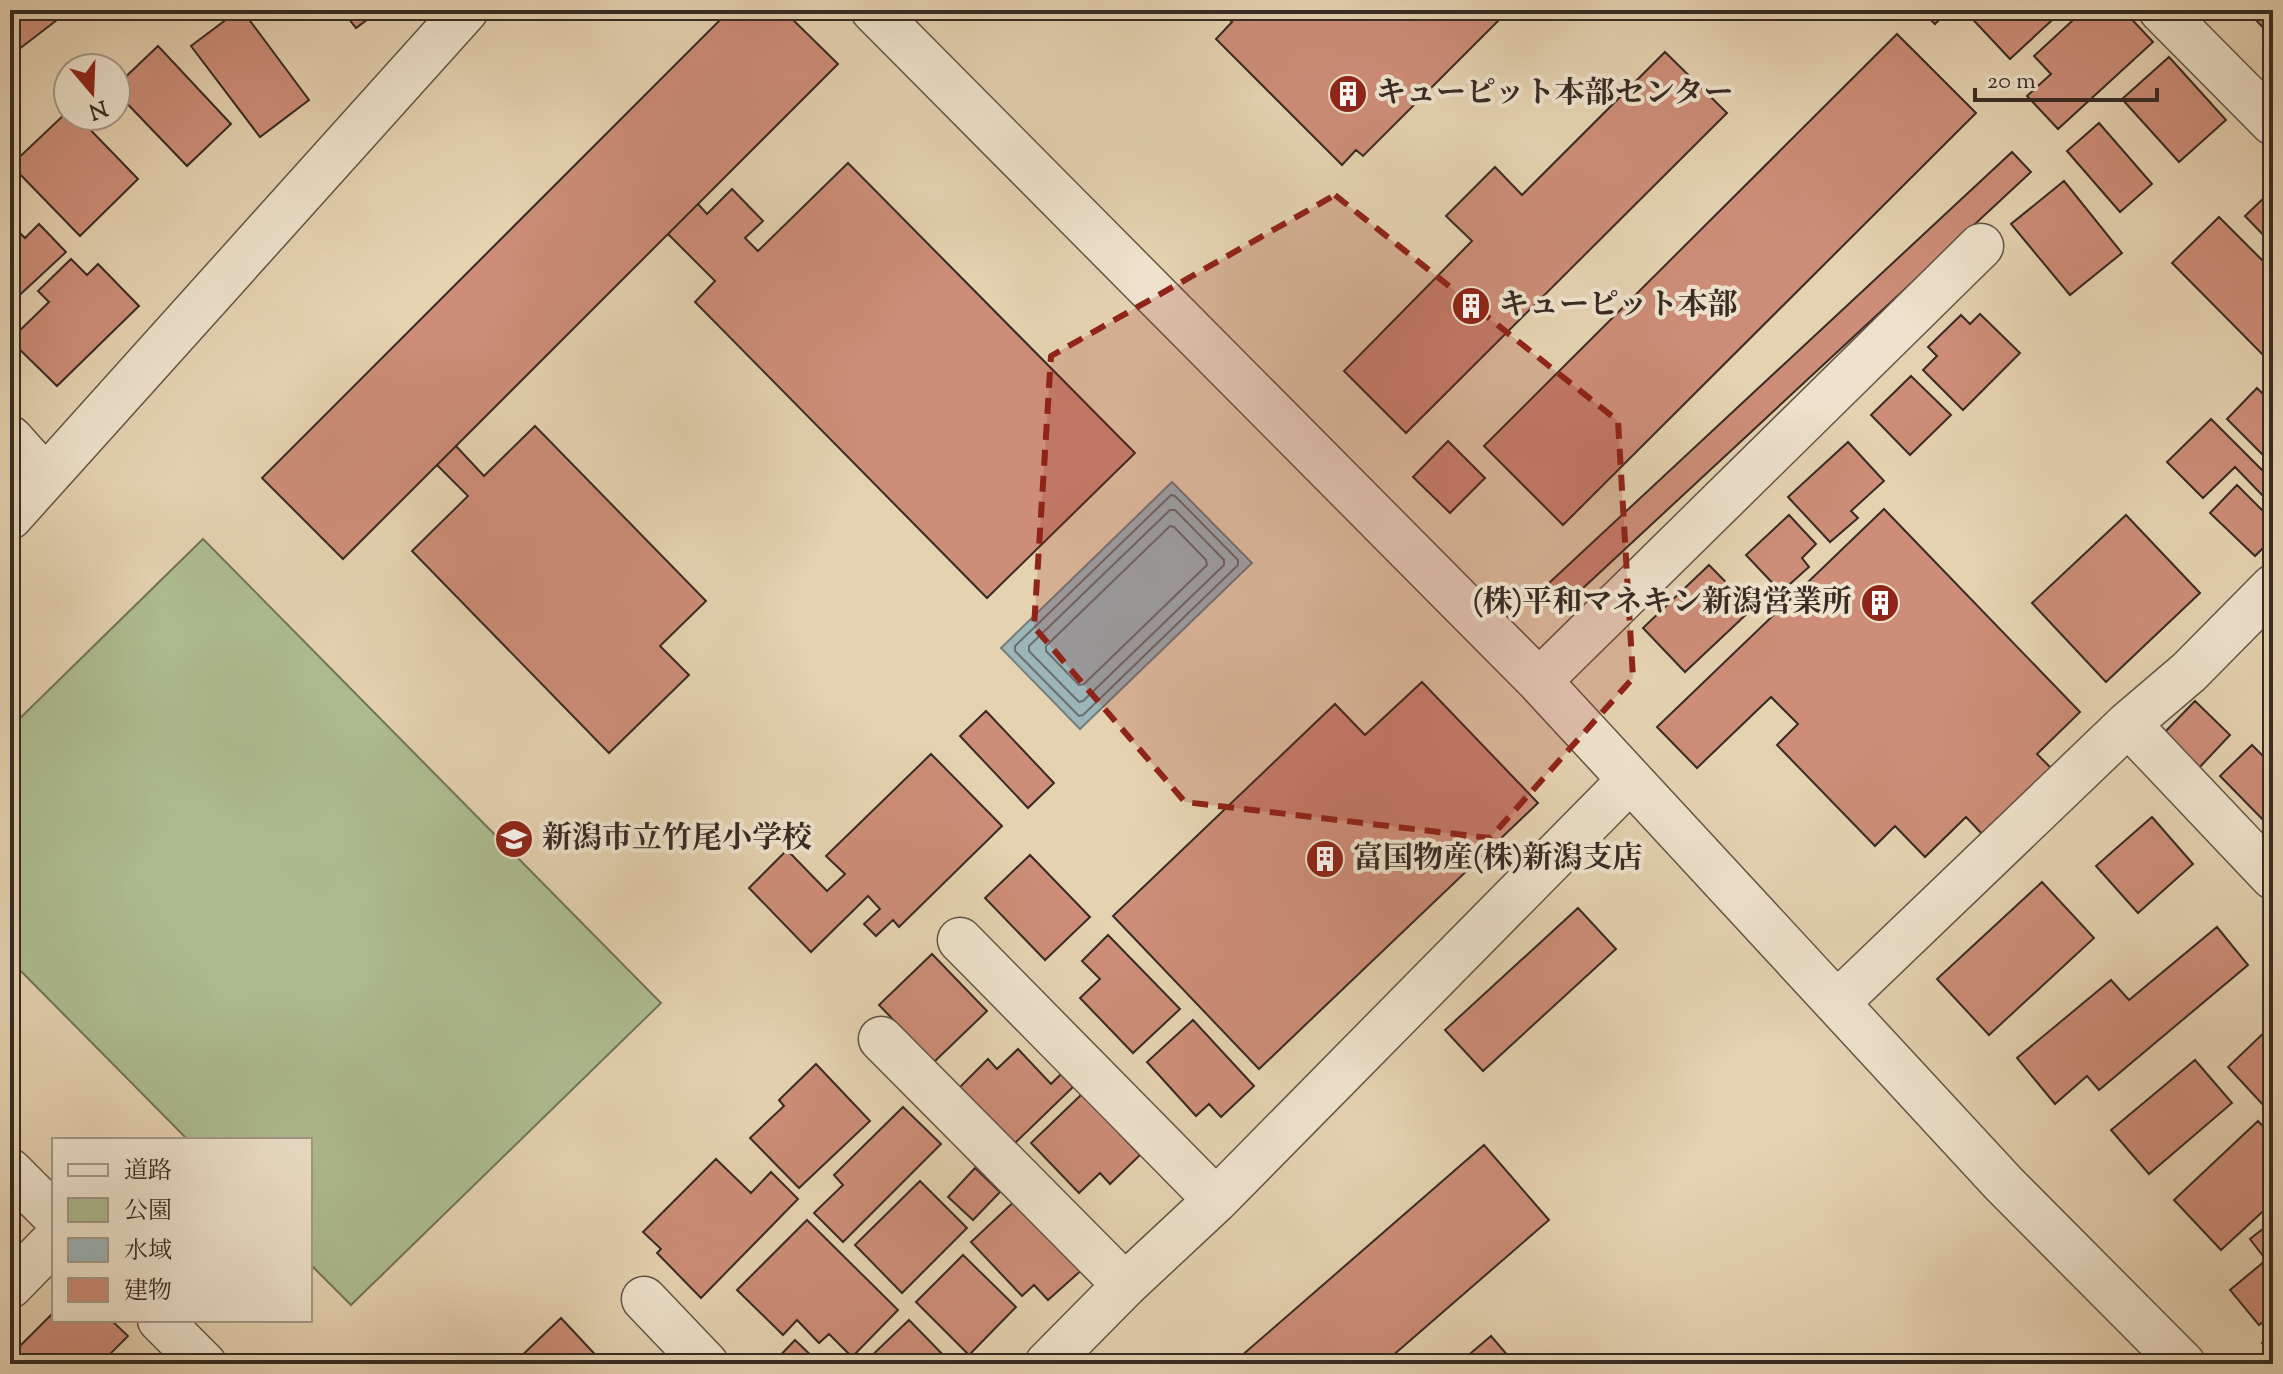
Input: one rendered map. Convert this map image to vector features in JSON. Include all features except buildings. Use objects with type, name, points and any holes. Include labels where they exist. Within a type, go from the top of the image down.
[{"type":"street","points":[[10,517],[466,10]]},
{"type":"street","points":[[873,10],[1539,681],[2004,1184],[2183,1364]]},
{"type":"street","points":[[2161,10],[2273,123]]},
{"type":"street","points":[[1539,681],[1981,246]]},
{"type":"street","points":[[10,438],[45,477]]},
{"type":"street","points":[[1837,1003],[2128,724],[2189,672],[2273,587]]},
{"type":"street","points":[[2128,724],[2273,877]]},
{"type":"street","points":[[1047,1364],[1216,1200],[1630,780]]},
{"type":"street","points":[[960,940],[1216,1200]]},
{"type":"street","points":[[881,1039],[1125,1285]]},
{"type":"street","points":[[10,1171],[52,1213]]},
{"type":"street","points":[[10,1286],[52,1243]]},
{"type":"street","points":[[644,1299],[706,1364]]},
{"type":"street","points":[[162,1322],[204,1364]]},
{"type":"highlighted area","points":[[1335,195],[1618,421],[1633,678],[1490,838],[1185,802],[1034,627],[1051,356]]},
{"type":"green space","points":[[203,539],[661,1003],[351,1305],[312,1266],[312,1138],[186,1138],[10,960],[10,728]]},
{"type":"water","points":[[1172,482],[1252,563],[1080,729],[1001,648]]},
{"type":"place","name":"キューピット本部センター","points":[[1348,94]]},
{"type":"place","name":"キューピット本部","points":[[1471,306]]},
{"type":"place","name":"(株)平和マネキン新潟営業所","points":[[1880,603]]},
{"type":"place","name":"新潟市立竹尾小学校","points":[[514,839]]},
{"type":"place","name":"富国物産(株)新潟支店","points":[[1325,859]]}]
